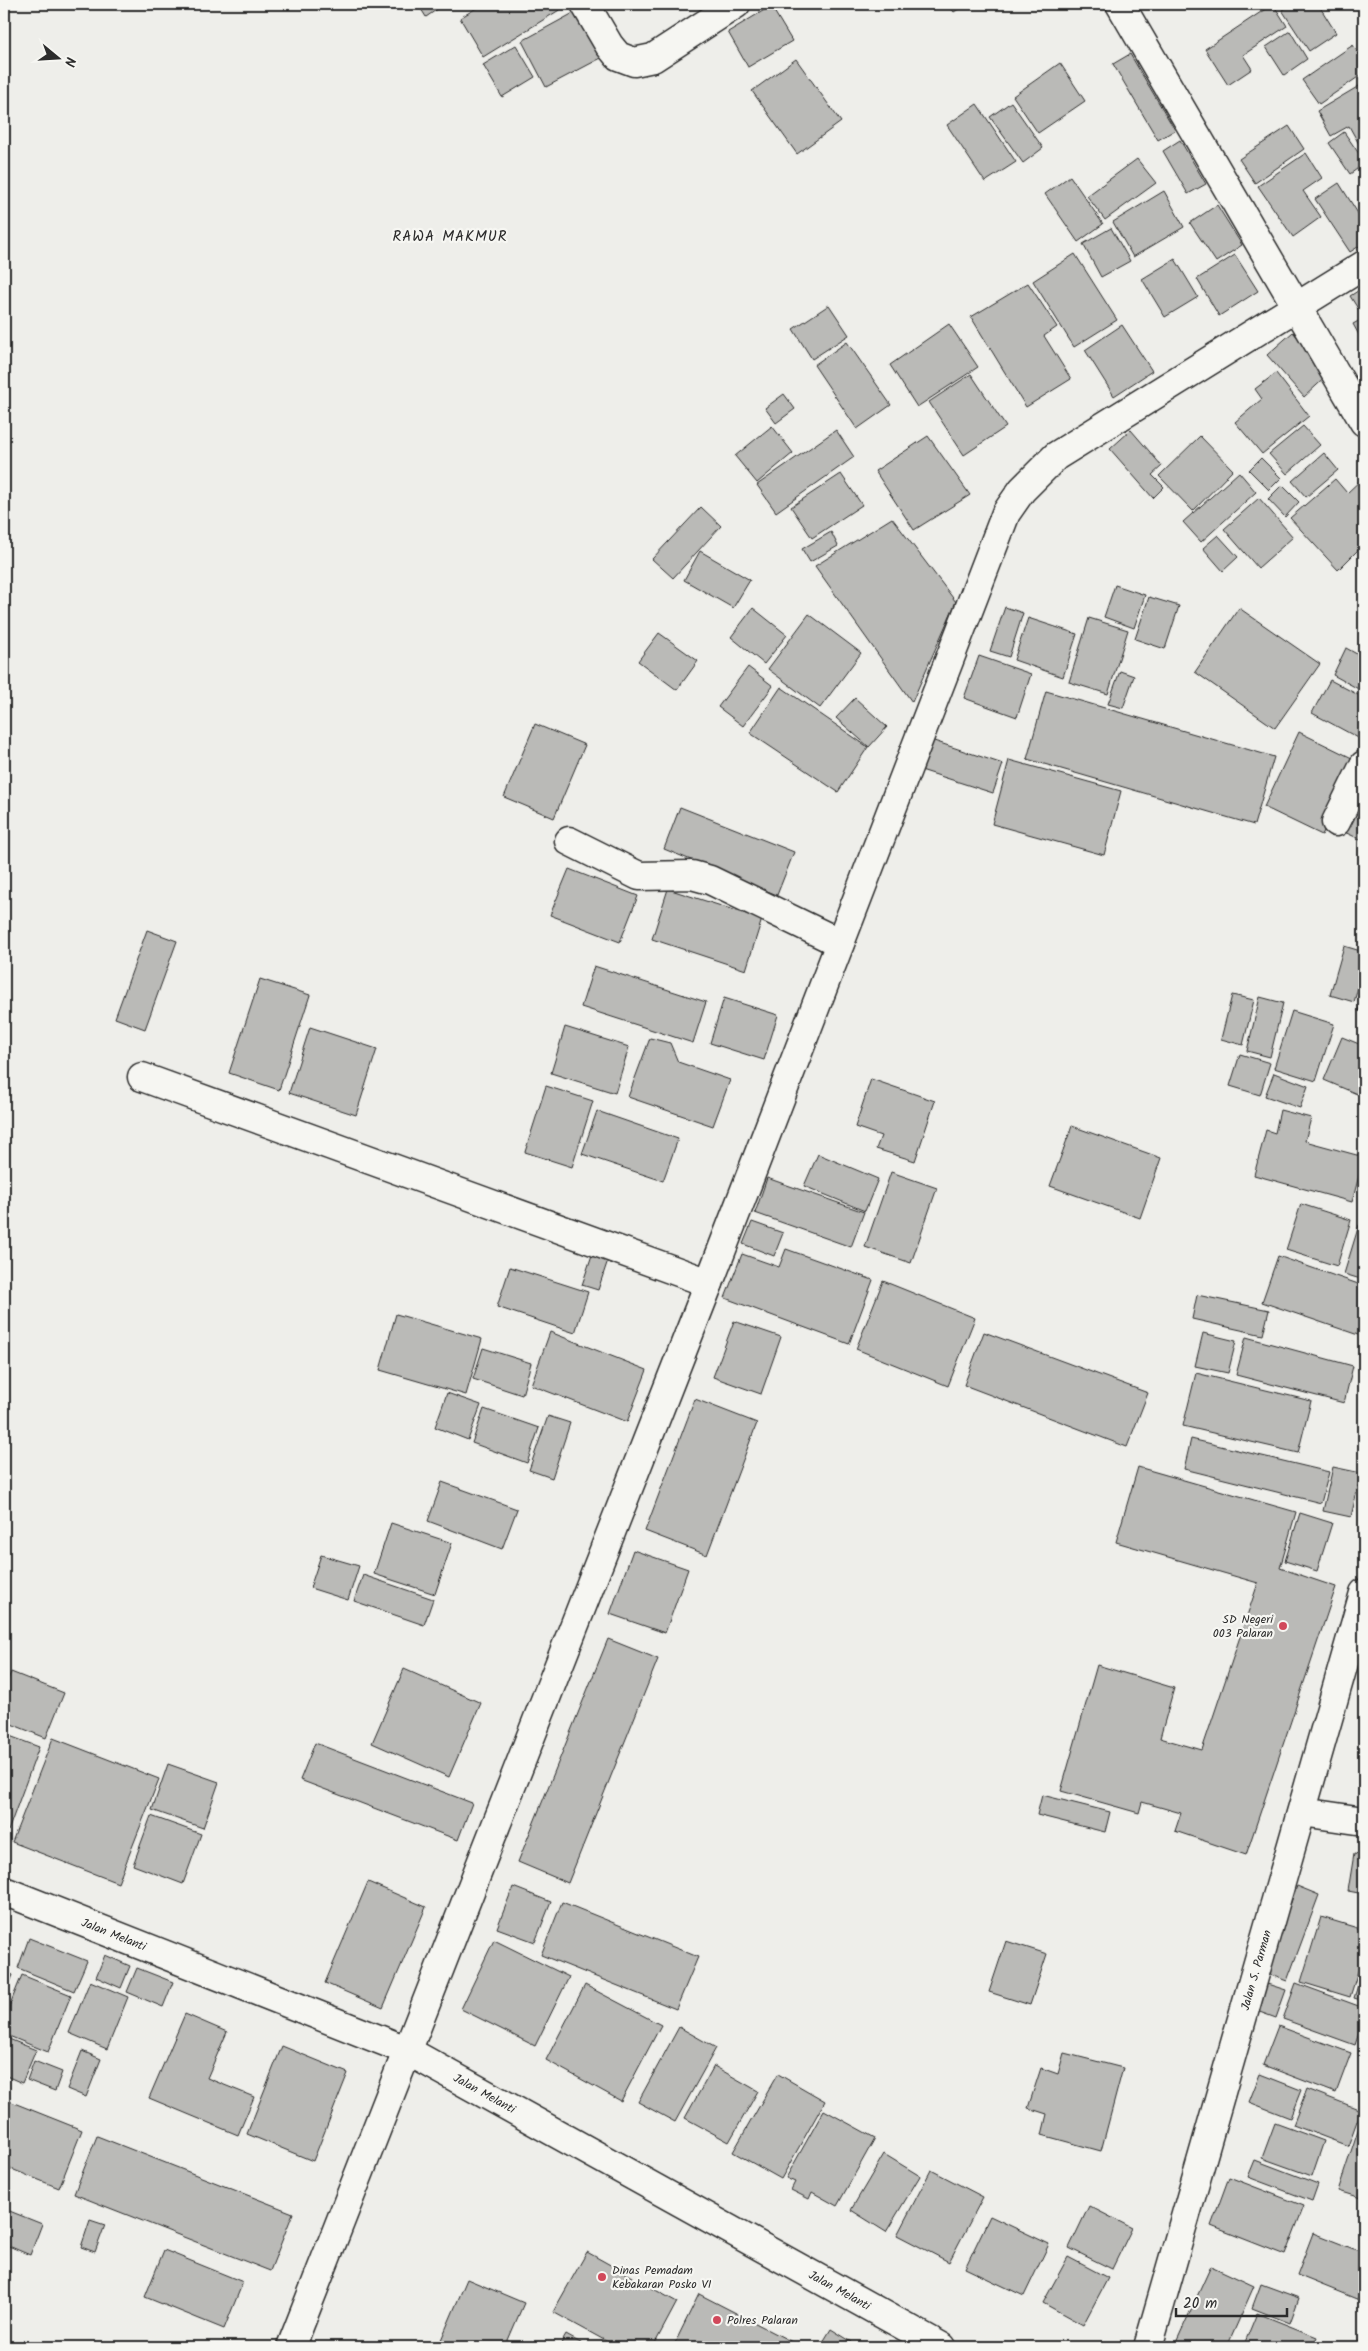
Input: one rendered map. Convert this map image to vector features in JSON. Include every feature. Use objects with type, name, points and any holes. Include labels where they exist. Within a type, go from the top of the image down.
[{"type":"street","points":[[585,4],[608,45],[618,56],[634,62],[653,58],[736,4]]},
{"type":"street","points":[[1120,4],[1364,422]]},
{"type":"street","points":[[291,2347],[406,2050],[709,1283],[1003,522],[1022,490],[1056,456],[1296,305],[1364,265]]},
{"type":"street","points":[[1336,822],[1364,765]]},
{"type":"street","points":[[569,841],[639,876],[692,875],[710,880],[840,943]]},
{"type":"street","points":[[142,1077],[709,1283]]},
{"type":"street","name":"Jalan S. Parman","points":[[1148,2347],[1364,1593]]},
{"type":"street","points":[[1302,1812],[1364,1821]]},
{"type":"street","name":"Jalan Melanti","points":[[4,1891],[406,2050],[942,2347]]},
{"type":"building","points":[[418,4],[445,4],[426,17]]},
{"type":"building","points":[[483,4],[569,4],[483,57],[460,18]]},
{"type":"building","points":[[948,4],[966,4],[954,12]]},
{"type":"building","points":[[1273,4],[1287,26],[1243,55],[1252,69],[1228,85],[1205,49]]},
{"type":"building","points":[[1291,4],[1318,4],[1336,33],[1309,51],[1282,10]]},
{"type":"building","points":[[771,6],[792,41],[748,67],[728,32]]},
{"type":"building","points":[[579,10],[603,57],[546,87],[522,41]]},
{"type":"building","points":[[1290,31],[1307,59],[1284,75],[1266,47]]},
{"type":"building","points":[[516,45],[535,77],[502,97],[483,65]]},
{"type":"building","points":[[1353,45],[1364,62],[1364,73],[1319,104],[1302,80]]},
{"type":"building","points":[[1130,54],[1175,130],[1158,140],[1113,64]]},
{"type":"building","points":[[796,59],[841,122],[797,154],[752,91]]},
{"type":"building","points":[[1060,63],[1085,101],[1038,133],[1013,96]]},
{"type":"building","points":[[1364,83],[1364,153],[1349,126],[1331,136],[1317,111]]},
{"type":"building","points":[[1011,102],[1043,148],[1023,163],[990,117]]},
{"type":"building","points":[[977,104],[1016,162],[985,182],[947,125]]},
{"type":"building","points":[[1289,126],[1304,149],[1255,183],[1239,159]]},
{"type":"building","points":[[1344,132],[1364,161],[1364,164],[1350,174],[1329,143]]},
{"type":"building","points":[[1180,140],[1206,184],[1188,194],[1163,151]]},
{"type":"building","points":[[1306,153],[1322,178],[1303,191],[1321,217],[1293,237],[1258,186]]},
{"type":"building","points":[[1137,159],[1156,183],[1105,220],[1087,196]]},
{"type":"building","points":[[1070,176],[1103,224],[1078,242],[1045,194]]},
{"type":"building","points":[[1339,183],[1364,223],[1364,243],[1350,252],[1315,199]]},
{"type":"building","points":[[1164,191],[1184,227],[1133,257],[1113,222]]},
{"type":"building","points":[[1217,205],[1242,245],[1216,262],[1190,223]]},
{"type":"building","points":[[1111,228],[1130,261],[1101,277],[1083,244]]},
{"type":"building","points":[[1075,254],[1117,320],[1074,347],[1033,281]]},
{"type":"building","points":[[1235,255],[1258,291],[1219,316],[1197,279]]},
{"type":"building","points":[[1175,259],[1198,297],[1165,317],[1142,279]]},
{"type":"building","points":[[1028,283],[1057,327],[1044,336],[1071,379],[1026,407],[971,317]]},
{"type":"building","points":[[1364,287],[1364,314],[1362,315],[1350,296]]},
{"type":"building","points":[[829,305],[849,335],[812,359],[793,329]]},
{"type":"building","points":[[1364,318],[1364,344],[1353,324]]},
{"type":"building","points":[[949,324],[978,367],[917,407],[890,365]]},
{"type":"building","points":[[1122,325],[1152,371],[1114,396],[1085,350]]},
{"type":"building","points":[[1293,332],[1329,374],[1304,397],[1267,355]]},
{"type":"building","points":[[847,342],[891,405],[857,429],[814,365]]},
{"type":"building","points":[[1276,373],[1309,416],[1262,454],[1235,422],[1262,399],[1255,389]]},
{"type":"building","points":[[971,374],[1006,427],[964,455],[929,402]]},
{"type":"building","points":[[784,394],[795,409],[776,423],[765,408]]},
{"type":"building","points":[[772,426],[793,453],[757,483],[735,456]]},
{"type":"building","points":[[1303,426],[1320,445],[1287,474],[1269,454]]},
{"type":"building","points":[[836,430],[854,457],[776,512],[757,485]]},
{"type":"building","points":[[1131,430],[1162,466],[1152,475],[1164,487],[1153,498],[1110,449]]},
{"type":"building","points":[[928,436],[970,495],[914,530],[875,471]]},
{"type":"building","points":[[1200,436],[1233,470],[1193,511],[1159,476]]},
{"type":"building","points":[[1324,453],[1338,470],[1306,497],[1292,481]]},
{"type":"building","points":[[1261,458],[1281,478],[1269,490],[1249,470]]},
{"type":"building","points":[[1239,472],[1256,492],[1201,542],[1183,522]]},
{"type":"building","points":[[841,474],[862,505],[812,538],[791,507]]},
{"type":"building","points":[[1364,477],[1364,544],[1338,570],[1290,518],[1335,479],[1347,493]]},
{"type":"building","points":[[1282,485],[1299,502],[1285,517],[1268,499]]},
{"type":"building","points":[[1259,498],[1293,537],[1258,568],[1224,529]]},
{"type":"building","points":[[701,507],[721,526],[673,578],[652,559]]},
{"type":"building","points":[[892,518],[956,602],[912,702],[815,566]]},
{"type":"building","points":[[831,532],[838,546],[810,562],[802,549]]},
{"type":"building","points":[[1218,535],[1238,557],[1223,571],[1203,548]]},
{"type":"building","points":[[700,551],[750,580],[733,608],[684,580]]},
{"type":"building","points":[[1115,585],[1145,595],[1134,628],[1104,617]]},
{"type":"building","points":[[1149,597],[1179,606],[1165,649],[1135,639]]},
{"type":"building","points":[[1005,607],[1023,613],[1009,657],[990,651]]},
{"type":"building","points":[[753,608],[787,635],[764,664],[731,637]]},
{"type":"building","points":[[1239,608],[1320,664],[1275,728],[1195,672]]},
{"type":"building","points":[[809,614],[861,653],[820,708],[768,669]]},
{"type":"building","points":[[1028,618],[1077,634],[1063,677],[1014,660]]},
{"type":"building","points":[[1089,618],[1128,630],[1108,694],[1069,682]]},
{"type":"building","points":[[659,633],[698,661],[677,690],[638,661]]},
{"type":"building","points":[[1346,648],[1364,658],[1364,692],[1333,675]]},
{"type":"building","points":[[979,656],[1031,674],[1017,717],[964,698]]},
{"type":"building","points":[[748,667],[773,686],[743,726],[718,707]]},
{"type":"building","points":[[1120,671],[1134,676],[1123,708],[1108,704]]},
{"type":"building","points":[[1330,680],[1364,698],[1364,741],[1312,713]]},
{"type":"building","points":[[781,687],[868,747],[838,792],[750,733]]},
{"type":"building","points":[[1046,691],[1274,757],[1254,825],[1027,759]]},
{"type":"building","points":[[855,698],[887,727],[869,747],[836,718]]},
{"type":"building","points":[[535,724],[585,745],[554,818],[504,797]]},
{"type":"building","points":[[1299,732],[1358,761],[1322,835],[1264,807]]},
{"type":"building","points":[[931,740],[1003,764],[993,793],[921,770]]},
{"type":"building","points":[[1009,760],[1121,791],[1104,855],[992,824]]},
{"type":"building","points":[[1364,778],[1364,841],[1340,830]]},
{"type":"building","points":[[680,807],[794,852],[777,895],[664,849]]},
{"type":"building","points":[[569,869],[638,896],[620,942],[550,915]]},
{"type":"building","points":[[668,889],[762,919],[746,970],[652,939]]},
{"type":"building","points":[[147,930],[177,941],[145,1029],[115,1018]]},
{"type":"building","points":[[1344,946],[1364,952],[1364,966],[1354,1002],[1330,995]]},
{"type":"building","points":[[594,966],[706,1002],[693,1043],[581,1007]]},
{"type":"building","points":[[260,979],[310,995],[279,1090],[229,1073]]},
{"type":"building","points":[[1364,990],[1364,1012],[1358,1011]]},
{"type":"building","points":[[1232,995],[1254,1000],[1243,1045],[1221,1039]]},
{"type":"building","points":[[1260,997],[1283,1003],[1270,1057],[1247,1051]]},
{"type":"building","points":[[724,998],[778,1015],[764,1060],[710,1043]]},
{"type":"building","points":[[1292,1011],[1334,1024],[1316,1081],[1274,1068]]},
{"type":"building","points":[[310,1027],[377,1049],[356,1115],[289,1093]]},
{"type":"building","points":[[565,1027],[629,1047],[615,1093],[551,1073]]},
{"type":"building","points":[[1342,1037],[1364,1046],[1364,1097],[1324,1080]]},
{"type":"building","points":[[650,1038],[670,1043],[678,1062],[730,1080],[713,1126],[628,1097]]},
{"type":"building","points":[[1240,1054],[1270,1063],[1260,1095],[1230,1086]]},
{"type":"building","points":[[1274,1073],[1308,1086],[1300,1108],[1265,1096]]},
{"type":"building","points":[[871,1079],[935,1101],[915,1161],[876,1149],[881,1136],[855,1127]]},
{"type":"building","points":[[546,1086],[593,1101],[572,1167],[525,1152]]},
{"type":"building","points":[[1280,1110],[1311,1118],[1305,1141],[1364,1157],[1352,1202],[1254,1175],[1266,1130],[1275,1133]]},
{"type":"building","points":[[597,1111],[678,1139],[663,1181],[582,1154]]},
{"type":"building","points":[[1072,1126],[1161,1158],[1140,1218],[1050,1186]]},
{"type":"building","points":[[818,1154],[878,1179],[865,1211],[804,1186]]},
{"type":"building","points":[[891,1172],[937,1188],[911,1263],[865,1247]]},
{"type":"building","points":[[767,1178],[864,1212],[851,1247],[755,1213]]},
{"type":"building","points":[[1301,1204],[1351,1220],[1337,1266],[1286,1250]]},
{"type":"building","points":[[752,1222],[783,1233],[774,1256],[743,1244]]},
{"type":"building","points":[[1359,1225],[1364,1226],[1364,1280],[1344,1274]]},
{"type":"building","points":[[594,1249],[610,1254],[598,1290],[582,1285]]},
{"type":"building","points":[[786,1249],[873,1280],[849,1344],[725,1298],[742,1254],[779,1267]]},
{"type":"building","points":[[1278,1256],[1364,1286],[1364,1337],[1262,1302]]},
{"type":"building","points":[[510,1267],[588,1292],[575,1333],[497,1307]]},
{"type":"building","points":[[883,1281],[975,1318],[948,1386],[856,1349]]},
{"type":"building","points":[[1197,1295],[1269,1310],[1263,1335],[1192,1319]]},
{"type":"building","points":[[396,1314],[482,1339],[466,1395],[380,1370]]},
{"type":"building","points":[[734,1321],[781,1337],[761,1394],[713,1377]]},
{"type":"building","points":[[550,1332],[647,1370],[627,1422],[531,1385]]},
{"type":"building","points":[[984,1332],[1148,1393],[1127,1447],[964,1385]]},
{"type":"building","points":[[1203,1333],[1236,1341],[1228,1373],[1195,1366]]},
{"type":"building","points":[[1246,1337],[1353,1366],[1344,1403],[1236,1375]]},
{"type":"building","points":[[483,1348],[531,1363],[522,1395],[473,1379]]},
{"type":"building","points":[[1196,1373],[1311,1401],[1298,1453],[1183,1426]]},
{"type":"building","points":[[447,1393],[481,1405],[468,1440],[435,1427]]},
{"type":"building","points":[[695,1399],[757,1423],[707,1555],[645,1531]]},
{"type":"building","points":[[484,1409],[539,1428],[527,1463],[472,1443]]},
{"type":"building","points":[[548,1416],[570,1423],[552,1478],[529,1470]]},
{"type":"building","points":[[1191,1439],[1329,1472],[1321,1503],[1184,1469]]},
{"type":"building","name":"SD Negeri 003 Palaran","points":[[1138,1467],[1296,1512],[1280,1568],[1336,1587],[1246,1855],[1175,1831],[1181,1813],[1142,1802],[1139,1813],[1061,1791],[1097,1665],[1174,1688],[1160,1738],[1202,1750],[1258,1583],[1116,1542]]},
{"type":"building","points":[[1333,1467],[1361,1473],[1351,1517],[1323,1511]]},
{"type":"building","points":[[442,1482],[517,1509],[502,1549],[428,1521]]},
{"type":"building","points":[[1300,1513],[1332,1523],[1317,1571],[1285,1561]]},
{"type":"building","points":[[391,1523],[452,1543],[435,1594],[374,1574]]},
{"type":"building","points":[[633,1550],[688,1569],[665,1633],[610,1614]]},
{"type":"building","points":[[321,1555],[359,1566],[348,1600],[310,1588]]},
{"type":"building","points":[[363,1575],[433,1599],[424,1625],[354,1601]]},
{"type":"building","points":[[608,1639],[658,1659],[568,1883],[518,1862]]},
{"type":"building","points":[[404,1669],[481,1703],[449,1777],[372,1743]]},
{"type":"building","points":[[11,1672],[64,1693],[46,1738],[4,1721],[4,1689]]},
{"type":"building","points":[[7,1735],[39,1747],[8,1831],[4,1829],[4,1742]]},
{"type":"building","points":[[53,1738],[159,1779],[118,1883],[12,1842]]},
{"type":"building","points":[[315,1743],[472,1803],[458,1840],[300,1780]]},
{"type":"building","points":[[168,1764],[219,1782],[203,1828],[152,1810]]},
{"type":"building","points":[[1042,1795],[1110,1812],[1105,1832],[1037,1815]]},
{"type":"building","points":[[151,1816],[201,1834],[183,1884],[133,1865]]},
{"type":"building","points":[[1354,1854],[1364,1856],[1364,1894],[1348,1891]]},
{"type":"building","points":[[368,1882],[426,1907],[383,2008],[325,1983]]},
{"type":"building","points":[[1297,1886],[1319,1895],[1287,1981],[1265,1973]]},
{"type":"building","points":[[513,1887],[551,1902],[535,1942],[497,1928]]},
{"type":"building","points":[[562,1902],[698,1957],[676,2009],[541,1955]]},
{"type":"building","points":[[1321,1917],[1364,1930],[1364,1952],[1350,1997],[1301,1982]]},
{"type":"building","points":[[29,1938],[87,1961],[74,1991],[18,1968]]},
{"type":"building","points":[[494,1940],[569,1977],[535,2046],[461,2009]]},
{"type":"building","points":[[1006,1941],[1047,1954],[1030,2005],[989,1992]]},
{"type":"building","points":[[105,1955],[130,1966],[121,1988],[96,1977]]},
{"type":"building","points":[[1364,1966],[1364,2001],[1354,1998]]},
{"type":"building","points":[[137,1968],[173,1982],[163,2007],[127,1992]]},
{"type":"building","points":[[4,1971],[13,1975],[4,1997]]},
{"type":"building","points":[[22,1975],[71,1995],[48,2052],[4,2034],[4,2019]]},
{"type":"building","points":[[90,1981],[128,1997],[107,2049],[69,2033]]},
{"type":"building","points":[[1264,1983],[1286,1990],[1276,2018],[1254,2010]]},
{"type":"building","points":[[1296,1983],[1364,2008],[1364,2018],[1355,2045],[1283,2019]]},
{"type":"building","points":[[585,1985],[661,2025],[621,2101],[546,2060]]},
{"type":"building","points":[[185,2014],[227,2032],[207,2078],[254,2097],[238,2135],[149,2098]]},
{"type":"building","points":[[1278,2026],[1351,2053],[1336,2093],[1263,2065]]},
{"type":"building","points":[[679,2027],[716,2048],[675,2122],[638,2102]]},
{"type":"building","points":[[4,2037],[36,2050],[22,2083],[4,2075]]},
{"type":"building","points":[[1364,2039],[1364,2056],[1359,2054]]},
{"type":"building","points":[[282,2046],[348,2073],[313,2161],[247,2134]]},
{"type":"building","points":[[82,2051],[101,2059],[86,2097],[67,2089]]},
{"type":"building","points":[[1064,2053],[1123,2068],[1101,2151],[1042,2135],[1047,2114],[1028,2108],[1041,2068],[1058,2074]]},
{"type":"building","points":[[34,2061],[62,2072],[55,2091],[27,2080]]},
{"type":"building","points":[[714,2066],[758,2091],[729,2142],[685,2118]]},
{"type":"building","points":[[778,2074],[825,2101],[781,2179],[733,2152]]},
{"type":"building","points":[[1260,2074],[1301,2090],[1290,2118],[1249,2102]]},
{"type":"building","points":[[1307,2089],[1361,2110],[1348,2146],[1293,2125]]},
{"type":"building","points":[[4,2099],[82,2130],[59,2188],[4,2166]]},
{"type":"building","points":[[824,2110],[875,2138],[837,2206],[812,2192],[809,2199],[791,2190],[795,2182],[786,2178]]},
{"type":"building","points":[[1364,2112],[1364,2199],[1338,2191]]},
{"type":"building","points":[[1275,2123],[1324,2141],[1312,2176],[1262,2158]]},
{"type":"building","points":[[97,2136],[293,2213],[270,2271],[74,2194]]},
{"type":"building","points":[[884,2154],[920,2176],[886,2232],[851,2210]]},
{"type":"building","points":[[1255,2160],[1318,2184],[1312,2201],[1248,2177]]},
{"type":"building","points":[[931,2170],[983,2197],[949,2262],[897,2235]]},
{"type":"building","points":[[1229,2177],[1304,2206],[1285,2255],[1211,2226]]},
{"type":"building","points":[[1089,2206],[1132,2228],[1112,2269],[1069,2248]]},
{"type":"building","points":[[7,2210],[42,2224],[30,2255],[4,2244],[4,2218]]},
{"type":"building","points":[[990,2216],[1049,2244],[1024,2296],[965,2268]]},
{"type":"building","points":[[90,2220],[105,2225],[95,2252],[81,2247]]},
{"type":"building","points":[[1313,2233],[1364,2253],[1364,2302],[1297,2275]]},
{"type":"building","points":[[164,2250],[243,2282],[224,2329],[145,2297]]},
{"type":"building","name":"Dinas Pemadam Kebakaran Posko VI","points":[[587,2252],[677,2302],[653,2347],[617,2347],[553,2312]]},
{"type":"building","points":[[1068,2257],[1108,2278],[1083,2325],[1043,2303]]},
{"type":"building","points":[[1211,2266],[1254,2286],[1227,2347],[1174,2347]]},
{"type":"building","points":[[467,2279],[524,2303],[505,2347],[438,2347]]},
{"type":"building","points":[[1261,2284],[1299,2298],[1290,2323],[1252,2308]]},
{"type":"building","name":"Polres Palaran","points":[[699,2294],[798,2345],[797,2347],[673,2347]]},
{"type":"building","points":[[1257,2313],[1317,2337],[1312,2347],[1243,2347]]},
{"type":"building","points":[[1364,2328],[1364,2347],[1356,2347]]},
{"type":"building","points":[[831,2329],[852,2342],[849,2347],[820,2347]]},
{"type":"building","points":[[566,2335],[588,2347],[559,2347]]},
{"type":"place","name":"SD Negeri 003 Palaran","points":[[1283,1626]]},
{"type":"place","name":"Dinas Pemadam Kebakaran Posko VI","points":[[602,2277]]},
{"type":"place","name":"Polres Palaran","points":[[717,2320]]},
{"type":"district","name":"RAWA MAKMUR","points":[[450,236]]}]
